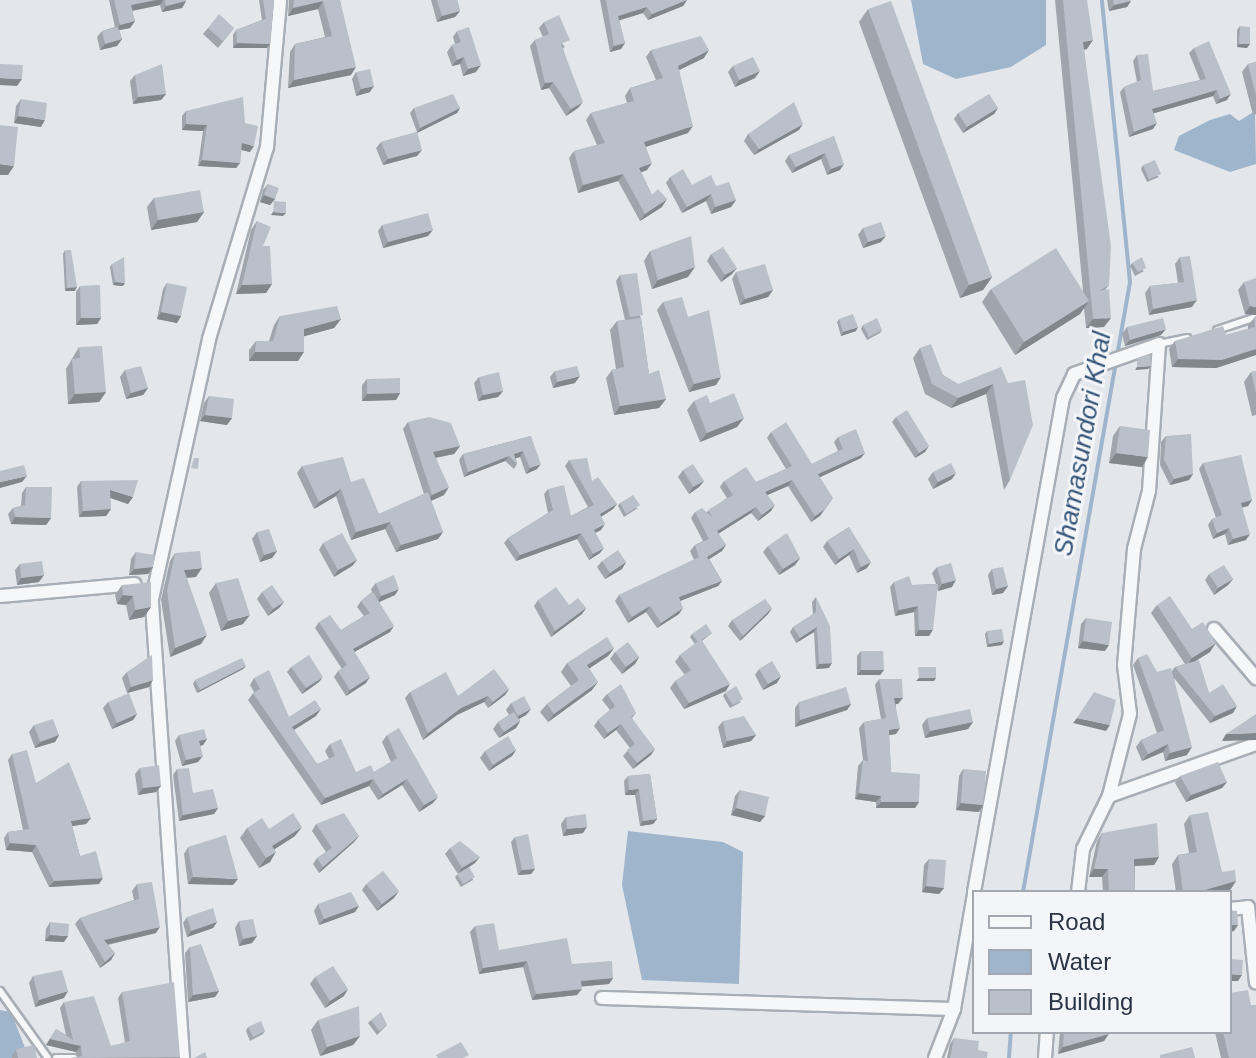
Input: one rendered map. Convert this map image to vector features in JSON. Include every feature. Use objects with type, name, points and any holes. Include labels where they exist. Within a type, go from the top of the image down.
[{"type":"street","points":[[183,1058],[152,599],[209,339],[267,147],[280,0]]},
{"type":"street","points":[[975,890],[1063,398],[1074,374],[1159,344],[1149,491],[1134,549],[1124,665],[1130,714],[1109,796],[1083,849],[1078,890]]},
{"type":"street","points":[[0,596],[157,582]]},
{"type":"street","points":[[1214,629],[1256,678]]},
{"type":"street","points":[[1109,796],[1256,744]]},
{"type":"street","points":[[935,1058],[954,1009],[972,905]]},
{"type":"street","points":[[1232,909],[1248,907],[1256,983]]},
{"type":"street","points":[[602,998],[954,1009]]},
{"type":"street","points":[[1045,1058],[1047,1034]]},
{"type":"lane","points":[[1159,344],[1256,317]]},
{"type":"lane","points":[[0,991],[48,1058]]},
{"type":"lane","points":[[56,1058],[74,1058]]},
{"type":"water","points":[[911,0],[1046,0],[1046,45],[1011,67],[956,79],[923,64]]},
{"type":"water","points":[[1255,111],[1256,164],[1230,172],[1174,150],[1179,136],[1210,120],[1230,114],[1239,121]]},
{"type":"water","points":[[628,831],[723,842],[743,852],[739,984],[642,980],[622,885]]},
{"type":"water","points":[[0,1010],[11,1012],[29,1058],[0,1058]]},
{"type":"building","points":[[114,0],[156,0],[131,5],[135,21],[120,25]]},
{"type":"building","points":[[165,0],[186,0],[186,1],[166,6]]},
{"type":"building","points":[[263,0],[274,0],[270,44],[237,43],[236,30],[266,19]]},
{"type":"building","points":[[294,0],[340,0],[356,67],[294,80],[295,44],[332,36],[323,1],[293,8]]},
{"type":"building","points":[[437,0],[457,0],[460,11],[442,16]]},
{"type":"building","points":[[606,0],[687,0],[652,14],[647,7],[618,16],[625,43],[614,46]]},
{"type":"building","points":[[1063,0],[1087,0],[1093,40],[1083,42],[1111,246],[1109,285],[1099,291],[1109,289],[1111,318],[1093,319]]},
{"type":"building","points":[[1113,0],[1131,0],[1131,1],[1114,5]]},
{"type":"building","points":[[891,1],[992,277],[969,285],[868,9]]},
{"type":"building","points":[[219,14],[234,28],[223,41],[208,28]]},
{"type":"building","points":[[559,15],[570,40],[561,44],[583,102],[571,109],[553,82],[545,83],[535,40],[549,34],[544,22]]},
{"type":"building","points":[[1240,26],[1250,27],[1250,44],[1239,44]]},
{"type":"building","points":[[118,27],[122,39],[105,44],[102,31]]},
{"type":"building","points":[[469,27],[481,65],[468,69],[464,57],[457,60],[452,45],[461,42],[457,31]]},
{"type":"building","points":[[701,36],[709,50],[678,66],[693,126],[644,142],[652,163],[639,168],[652,195],[658,189],[667,199],[645,214],[623,174],[583,185],[574,151],[605,143],[591,113],[634,101],[630,88],[663,78],[651,50]]},
{"type":"building","points":[[1209,41],[1231,94],[1220,99],[1217,90],[1152,109],[1157,123],[1134,132],[1124,87],[1141,80],[1137,55],[1148,54],[1153,91],[1206,79],[1194,48]]},
{"type":"building","points":[[753,57],[760,71],[739,80],[733,66]]},
{"type":"building","points":[[1256,62],[1256,95],[1248,64]]},
{"type":"building","points":[[0,64],[23,65],[22,79],[0,78]]},
{"type":"building","points":[[162,64],[166,94],[138,97],[135,75]]},
{"type":"building","points":[[370,69],[374,86],[361,89],[356,72]]},
{"type":"building","points":[[453,94],[460,108],[420,128],[414,108]]},
{"type":"building","points":[[989,94],[998,108],[967,127],[958,113]]},
{"type":"building","points":[[243,97],[245,123],[258,126],[254,146],[242,143],[240,163],[202,160],[207,125],[186,124],[186,111]]},
{"type":"building","points":[[21,99],[47,103],[45,120],[18,116]]},
{"type":"building","points":[[794,102],[803,124],[759,149],[748,134]]},
{"type":"building","points":[[0,125],[18,127],[14,166],[0,164]]},
{"type":"building","points":[[417,132],[422,150],[388,159],[381,142]]},
{"type":"building","points":[[834,136],[844,164],[831,169],[825,153],[796,167],[789,155]]},
{"type":"building","points":[[1155,160],[1161,174],[1149,179],[1143,165]]},
{"type":"building","points":[[683,169],[692,185],[711,175],[716,186],[729,182],[736,200],[715,207],[711,194],[687,207],[670,177]]},
{"type":"building","points":[[268,184],[279,188],[275,199],[264,195]]},
{"type":"building","points":[[200,190],[204,212],[158,220],[154,198]]},
{"type":"building","points":[[274,201],[286,202],[286,213],[273,212]]},
{"type":"building","points":[[428,213],[433,230],[388,242],[382,225]]},
{"type":"building","points":[[257,221],[271,227],[263,246],[270,246],[272,284],[242,285]]},
{"type":"building","points":[[881,222],[886,236],[868,242],[863,228]]},
{"type":"building","points":[[691,236],[695,267],[658,280],[650,251]]},
{"type":"building","points":[[723,247],[737,268],[725,275],[711,254]]},
{"type":"building","points":[[1056,248],[1089,301],[1024,342],[991,289]]},
{"type":"building","points":[[65,250],[71,250],[77,287],[67,288]]},
{"type":"building","points":[[1190,256],[1197,300],[1153,309],[1150,286],[1184,282],[1180,257]]},
{"type":"building","points":[[124,257],[125,283],[115,282],[112,264]]},
{"type":"building","points":[[1142,257],[1146,268],[1138,272],[1132,263]]},
{"type":"building","points":[[765,264],[773,290],[745,299],[736,272]]},
{"type":"building","points":[[637,273],[643,315],[630,317],[620,275]]},
{"type":"building","points":[[1256,278],[1256,307],[1250,306],[1244,282]]},
{"type":"building","points":[[167,283],[187,287],[181,316],[161,312]]},
{"type":"building","points":[[100,285],[101,318],[81,318],[80,286]]},
{"type":"building","points":[[682,297],[688,317],[709,310],[721,377],[694,384],[663,302]]},
{"type":"building","points":[[337,306],[341,319],[304,329],[304,352],[255,352],[256,341],[273,341],[280,316]]},
{"type":"building","points":[[853,314],[858,327],[843,332],[839,319]]},
{"type":"building","points":[[1256,316],[1256,349],[1222,360],[1178,359],[1175,341],[1223,326],[1226,335],[1255,327]]},
{"type":"building","points":[[641,318],[649,374],[659,370],[666,399],[620,406],[612,370],[624,367],[617,321]]},
{"type":"building","points":[[877,318],[882,330],[869,337],[863,325]]},
{"type":"building","points":[[1163,318],[1166,329],[1130,340],[1127,327]]},
{"type":"building","points":[[931,344],[943,375],[958,384],[1001,367],[1008,383],[1025,380],[1033,425],[1010,480],[993,384],[958,398],[932,384],[920,348]]},
{"type":"building","points":[[102,346],[106,392],[75,394],[72,359],[80,358],[79,347]]},
{"type":"building","points":[[1150,354],[1151,366],[1137,367],[1137,359]]},
{"type":"building","points":[[141,366],[148,388],[131,393],[125,370]]},
{"type":"building","points":[[577,366],[580,376],[557,382],[555,371]]},
{"type":"building","points":[[1256,371],[1256,393],[1251,372]]},
{"type":"building","points":[[499,372],[503,391],[483,395],[479,377]]},
{"type":"building","points":[[400,378],[400,393],[367,394],[367,379]]},
{"type":"building","points":[[734,393],[744,418],[707,433],[694,401],[707,395],[710,403]]},
{"type":"building","points":[[209,396],[234,399],[232,418],[205,415]]},
{"type":"building","points":[[907,410],[929,446],[919,453],[896,417]]},
{"type":"building","points":[[429,417],[451,423],[460,446],[433,452],[449,487],[432,495],[408,422]]},
{"type":"building","points":[[786,422],[812,464],[843,449],[838,437],[856,429],[865,453],[818,474],[833,498],[815,516],[792,480],[765,492],[775,505],[762,515],[756,507],[717,531],[726,545],[707,557],[722,581],[679,597],[683,608],[661,623],[650,606],[632,617],[619,595],[699,557],[695,545],[709,539],[695,512],[702,508],[713,518],[708,510],[733,495],[724,481],[746,467],[756,482],[792,466],[771,432]]},
{"type":"building","points":[[1120,426],[1150,430],[1148,457],[1116,453]]},
{"type":"building","points":[[1191,434],[1193,474],[1174,479],[1164,459],[1166,436]]},
{"type":"building","points":[[531,436],[541,464],[530,468],[523,451],[514,454],[517,464],[509,456],[468,472],[463,454]]},
{"type":"building","points":[[1241,455],[1252,500],[1241,503],[1250,534],[1233,539],[1229,528],[1217,533],[1212,519],[1222,515],[1203,463]]},
{"type":"building","points":[[343,457],[351,482],[364,478],[379,514],[428,492],[443,532],[401,545],[390,522],[356,532],[341,489],[319,502],[302,466]]},
{"type":"building","points":[[194,458],[199,458],[198,469],[191,468]]},
{"type":"building","points":[[587,458],[592,481],[598,477],[617,504],[600,514],[605,524],[594,530],[604,548],[593,554],[581,533],[520,555],[508,538],[553,510],[548,489],[564,485],[571,516],[594,505],[569,460]]},
{"type":"building","points":[[951,463],[956,473],[938,482],[933,472]]},
{"type":"building","points":[[693,464],[704,481],[693,487],[683,470]]},
{"type":"building","points":[[24,465],[27,476],[0,482],[0,471]]},
{"type":"building","points":[[138,480],[133,497],[110,490],[111,509],[83,511],[81,481]]},
{"type":"building","points":[[26,487],[52,487],[51,518],[15,517],[13,508],[25,505]]},
{"type":"building","points":[[633,495],[640,505],[626,514],[620,503]]},
{"type":"building","points":[[849,527],[871,562],[861,567],[854,549],[839,559],[827,541]]},
{"type":"building","points":[[269,529],[277,551],[264,555],[257,532]]},
{"type":"building","points":[[342,533],[357,560],[338,570],[323,543]]},
{"type":"building","points":[[787,533],[800,558],[783,569],[768,546]]},
{"type":"building","points":[[618,550],[626,562],[610,573],[602,561]]},
{"type":"building","points":[[200,551],[202,568],[184,570],[207,635],[175,648],[167,591],[175,553]]},
{"type":"building","points":[[136,552],[155,555],[153,567],[134,569]]},
{"type":"building","points":[[42,561],[44,575],[21,578],[20,564]]},
{"type":"building","points":[[951,563],[956,580],[942,584],[937,567]]},
{"type":"building","points":[[1224,565],[1233,579],[1218,588],[1209,574]]},
{"type":"building","points":[[1003,567],[1008,586],[996,589],[992,569]]},
{"type":"building","points":[[394,575],[399,589],[381,596],[376,583]]},
{"type":"building","points":[[909,576],[912,585],[938,584],[933,630],[919,630],[918,606],[899,610],[894,582]]},
{"type":"building","points":[[238,578],[250,615],[228,621],[216,583]]},
{"type":"building","points":[[151,582],[151,607],[135,610],[133,596],[123,595],[122,585]]},
{"type":"building","points":[[272,585],[284,602],[273,609],[262,592]]},
{"type":"building","points":[[556,587],[569,605],[578,598],[586,608],[555,631],[538,600]]},
{"type":"building","points":[[373,592],[394,626],[353,649],[370,677],[350,690],[338,671],[347,665],[319,622],[330,615],[341,630],[370,613],[361,601]]},
{"type":"building","points":[[1170,596],[1192,629],[1203,622],[1216,643],[1192,658],[1157,605]]},
{"type":"building","points":[[816,597],[830,626],[832,663],[819,664],[817,627],[800,638],[793,627],[816,612]]},
{"type":"building","points":[[765,599],[772,608],[743,636],[732,620]]},
{"type":"building","points":[[1086,618],[1112,622],[1109,645],[1083,641]]},
{"type":"building","points":[[706,624],[712,633],[698,642],[692,634]]},
{"type":"building","points":[[1002,629],[1004,641],[989,644],[987,631]]},
{"type":"building","points":[[607,637],[614,648],[587,665],[598,682],[554,714],[547,704],[579,680],[567,663]]},
{"type":"building","points":[[701,639],[730,684],[689,703],[675,681],[691,670],[680,655]]},
{"type":"building","points":[[628,642],[639,657],[626,667],[615,652]]},
{"type":"building","points":[[861,651],[883,651],[884,670],[861,670]]},
{"type":"building","points":[[1147,654],[1157,672],[1171,668],[1192,747],[1170,753],[1168,744],[1148,754],[1141,740],[1164,730],[1138,658]]},
{"type":"building","points":[[152,655],[153,680],[131,687],[127,672]]},
{"type":"building","points":[[309,655],[323,677],[306,688],[291,667]]},
{"type":"building","points":[[242,658],[246,666],[200,690],[195,680]]},
{"type":"building","points":[[1199,660],[1209,693],[1223,684],[1237,706],[1215,716],[1175,667]]},
{"type":"building","points":[[772,661],[781,676],[768,684],[759,669]]},
{"type":"building","points":[[918,667],[936,667],[936,678],[919,678]]},
{"type":"building","points":[[494,669],[509,689],[493,702],[488,696],[461,708],[428,733],[410,692],[446,672],[458,696]]},
{"type":"building","points":[[269,670],[289,717],[315,700],[321,709],[292,727],[317,764],[335,756],[330,744],[341,739],[356,772],[371,765],[374,772],[397,758],[387,735],[399,728],[438,797],[424,805],[407,779],[383,794],[373,779],[325,798],[253,693],[260,689],[254,678]]},
{"type":"building","points":[[879,679],[902,679],[903,698],[894,698],[900,728],[889,730],[891,772],[920,774],[919,802],[881,802],[881,796],[859,793],[863,760],[868,761],[864,722],[886,718]]},
{"type":"building","points":[[621,684],[636,713],[631,717],[655,749],[637,763],[627,750],[635,744],[621,724],[608,733],[598,720],[615,706],[607,694]]},
{"type":"building","points":[[736,686],[743,699],[733,705],[725,693]]},
{"type":"building","points":[[846,687],[851,704],[800,720],[799,702]]},
{"type":"building","points":[[1094,692],[1116,700],[1110,725],[1077,718]]},
{"type":"building","points":[[129,693],[137,714],[117,723],[108,702]]},
{"type":"building","points":[[524,696],[531,709],[518,716],[511,703]]},
{"type":"building","points":[[970,709],[973,722],[930,731],[927,718]]},
{"type":"building","points":[[514,712],[520,721],[504,732],[498,722]]},
{"type":"building","points":[[1256,714],[1256,733],[1226,734]]},
{"type":"building","points":[[744,716],[756,735],[727,741],[723,721]]},
{"type":"building","points":[[53,719],[59,735],[40,742],[34,725]]},
{"type":"building","points":[[204,729],[207,739],[199,741],[203,756],[186,760],[179,735]]},
{"type":"building","points":[[508,736],[516,750],[493,765],[485,751]]},
{"type":"building","points":[[27,750],[36,783],[69,762],[91,818],[71,821],[80,856],[96,851],[103,878],[54,881],[36,845],[10,843],[8,832],[29,829],[12,754]]},
{"type":"building","points":[[1218,762],[1227,782],[1191,795],[1180,776]]},
{"type":"building","points":[[159,765],[161,786],[143,788],[140,768]]},
{"type":"building","points":[[189,768],[193,793],[213,789],[218,808],[183,815],[177,769]]},
{"type":"building","points":[[963,769],[986,771],[983,805],[961,803]]},
{"type":"building","points":[[650,774],[657,819],[643,821],[639,789],[629,790],[628,776]]},
{"type":"building","points":[[740,790],[769,797],[765,816],[736,808]]},
{"type":"building","points":[[1208,812],[1222,872],[1235,870],[1236,881],[1205,890],[1183,890],[1178,855],[1197,852],[1190,815]]},
{"type":"building","points":[[293,813],[302,827],[272,846],[276,852],[266,858],[247,828],[262,818],[269,829]]},
{"type":"building","points":[[344,813],[359,836],[323,867],[317,858],[332,848],[316,824]]},
{"type":"building","points":[[586,814],[587,827],[567,829],[566,817]]},
{"type":"building","points":[[1157,823],[1159,857],[1134,859],[1135,890],[1109,890],[1108,869],[1094,869],[1102,833]]},
{"type":"building","points":[[528,834],[535,869],[522,870],[515,837]]},
{"type":"building","points":[[226,835],[238,879],[193,877],[188,847]]},
{"type":"building","points":[[460,841],[480,857],[462,868],[450,848]]},
{"type":"building","points":[[929,859],[946,860],[944,888],[926,886]]},
{"type":"building","points":[[469,867],[475,877],[463,884],[457,874]]},
{"type":"building","points":[[383,871],[399,891],[382,904],[366,884]]},
{"type":"building","points":[[152,882],[160,927],[104,940],[115,953],[105,962],[80,918],[139,899],[137,884]]},
{"type":"building","points":[[351,892],[359,906],[324,919],[318,904]]},
{"type":"building","points":[[213,908],[217,922],[191,931],[187,917]]},
{"type":"building","points":[[1232,910],[1237,911],[1238,925],[1232,925]]},
{"type":"building","points":[[253,919],[257,936],[243,939],[239,921]]},
{"type":"building","points":[[50,922],[69,924],[68,936],[50,935]]},
{"type":"building","points":[[494,923],[499,950],[567,938],[572,964],[612,961],[613,978],[581,981],[582,989],[536,994],[527,961],[483,968],[475,926]]},
{"type":"building","points":[[201,944],[219,991],[193,995],[190,947]]},
{"type":"building","points":[[1232,959],[1243,960],[1242,975],[1232,974]]},
{"type":"building","points":[[333,966],[348,989],[330,1001],[315,977]]},
{"type":"building","points":[[62,970],[68,991],[39,1000],[33,976]]},
{"type":"building","points":[[174,982],[180,1057],[71,1058],[82,1056],[81,1046],[50,1039],[56,1029],[73,1040],[64,1002],[94,996],[111,1046],[130,1041],[122,992]]},
{"type":"building","points":[[1248,990],[1251,1005],[1256,1005],[1256,1058],[1229,1058],[1223,1034],[1232,1034],[1232,993]]},
{"type":"building","points":[[359,1006],[360,1036],[327,1047],[318,1020]]},
{"type":"building","points":[[381,1012],[387,1025],[379,1031],[371,1020]]},
{"type":"building","points":[[261,1021],[265,1031],[253,1037],[248,1027]]},
{"type":"building","points":[[1064,1034],[1109,1034],[1063,1047]]},
{"type":"building","points":[[954,1038],[979,1041],[978,1050],[988,1052],[987,1058],[950,1058]]},
{"type":"building","points":[[461,1042],[469,1055],[463,1058],[438,1058],[436,1055]]},
{"type":"building","points":[[34,1045],[37,1058],[18,1058],[16,1049]]},
{"type":"building","points":[[1192,1047],[1195,1058],[1160,1058],[1160,1055]]},
{"type":"waterway","name":"Shamasundori Khal","points":[[1023,890],[1130,282],[1102,0]]},
{"type":"waterway","name":"Shamasundori Khal","points":[[1009,1058],[1011,1034]]}]
